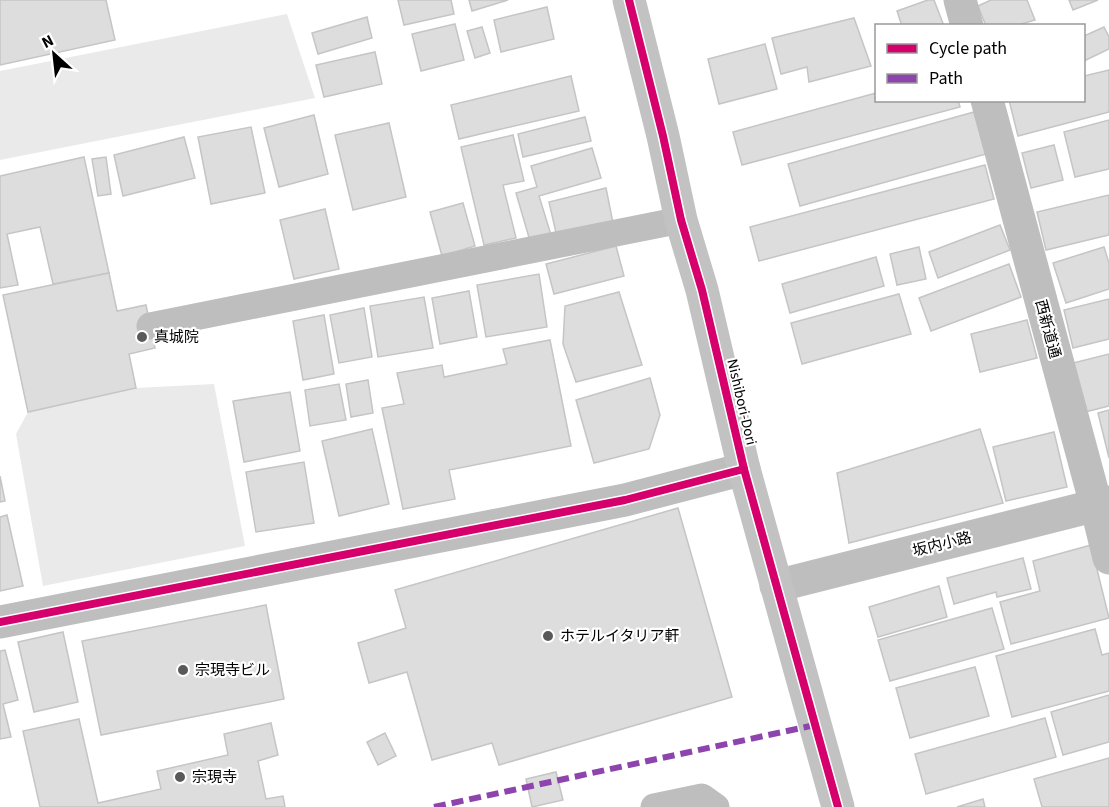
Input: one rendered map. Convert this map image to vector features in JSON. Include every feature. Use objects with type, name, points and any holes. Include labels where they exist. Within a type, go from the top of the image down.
[{"type":"street","name":"Nishibori-Dori","points":[[628,0],[663,136],[681,220],[702,290],[744,469],[834,806]]},
{"type":"street","points":[[960,0],[966,24]]},
{"type":"street","name":"西新道通","points":[[988,102],[1103,503],[1109,558]]},
{"type":"street","points":[[0,622],[624,500],[744,469]]},
{"type":"street","name":"坂内小路","points":[[776,586],[1103,503]]},
{"type":"lane","points":[[150,326],[681,220]]},
{"type":"lane","points":[[654,807],[702,797],[716,807]]},
{"type":"shaded area","points":[[287,14],[315,98],[0,160],[0,71]]},
{"type":"shaded area","points":[[214,384],[245,546],[43,586],[16,434],[28,412],[136,388]]},
{"type":"building","points":[[0,0],[106,0],[115,40],[0,65]]},
{"type":"building","points":[[398,0],[451,0],[454,14],[404,25]]},
{"type":"building","points":[[469,0],[508,0],[472,11]]},
{"type":"building","points":[[934,0],[943,24],[901,24],[897,11]]},
{"type":"building","points":[[991,0],[1027,0],[1035,20],[1021,24],[985,24],[978,6]]},
{"type":"building","points":[[1069,0],[1098,0],[1073,10]]},
{"type":"building","points":[[547,7],[554,39],[501,52],[494,20]]},
{"type":"building","points":[[367,17],[372,38],[318,54],[312,33]]},
{"type":"building","points":[[854,18],[871,66],[809,82],[807,67],[781,74],[772,38]]},
{"type":"building","points":[[455,24],[464,60],[421,71],[412,34]]},
{"type":"building","points":[[482,27],[490,53],[475,58],[467,31]]},
{"type":"building","points":[[1104,27],[1109,37],[1109,49],[1085,61],[1085,36]]},
{"type":"building","points":[[765,44],[777,89],[719,104],[708,59]]},
{"type":"building","points":[[375,52],[382,84],[324,97],[316,65]]},
{"type":"building","points":[[1109,70],[1109,112],[1018,136],[1010,102],[1085,102],[1085,76]]},
{"type":"building","points":[[571,76],[579,111],[459,139],[451,105]]},
{"type":"building","points":[[875,93],[875,102],[959,102],[960,107],[742,165],[733,132]]},
{"type":"building","points":[[974,112],[986,154],[800,206],[788,164]]},
{"type":"building","points":[[314,115],[328,174],[279,187],[264,128]]},
{"type":"building","points":[[585,117],[591,141],[523,157],[518,134]]},
{"type":"building","points":[[1109,120],[1109,169],[1075,177],[1064,132]]},
{"type":"building","points":[[389,123],[406,197],[353,210],[335,135]]},
{"type":"building","points":[[251,127],[265,193],[211,204],[198,137]]},
{"type":"building","points":[[513,135],[524,181],[503,185],[516,238],[484,245],[461,147]]},
{"type":"building","points":[[184,137],[195,178],[123,196],[114,155]]},
{"type":"building","points":[[1054,145],[1063,180],[1031,188],[1022,153]]},
{"type":"building","points":[[592,148],[601,178],[539,196],[551,235],[530,241],[516,193],[537,187],[531,166]]},
{"type":"building","points":[[84,157],[109,273],[53,284],[40,227],[7,234],[18,285],[0,288],[0,176]]},
{"type":"building","points":[[106,157],[111,194],[98,196],[92,159]]},
{"type":"building","points":[[985,165],[994,199],[759,261],[750,227]]},
{"type":"building","points":[[606,188],[613,223],[557,237],[549,202]]},
{"type":"building","points":[[1109,195],[1109,235],[1046,250],[1037,212]]},
{"type":"building","points":[[463,203],[475,246],[442,256],[430,212]]},
{"type":"building","points":[[325,209],[339,269],[294,279],[280,220]]},
{"type":"building","points":[[1000,225],[1010,250],[938,278],[929,252]]},
{"type":"building","points":[[616,246],[624,276],[554,294],[546,264]]},
{"type":"building","points":[[919,247],[926,279],[897,285],[890,254]]},
{"type":"building","points":[[1104,247],[1109,263],[1109,289],[1066,303],[1053,263]]},
{"type":"building","points":[[876,257],[884,286],[790,313],[782,284]]},
{"type":"building","points":[[1009,264],[1021,297],[931,331],[919,298]]},
{"type":"building","points":[[109,273],[117,311],[146,305],[155,348],[129,354],[136,388],[28,412],[3,295]]},
{"type":"building","points":[[539,274],[547,327],[486,337],[477,285]]},
{"type":"building","points":[[469,291],[477,337],[440,344],[432,298]]},
{"type":"building","points":[[619,292],[642,365],[576,382],[563,344],[565,306]]},
{"type":"building","points":[[899,294],[911,334],[802,364],[791,323]]},
{"type":"building","points":[[424,297],[433,348],[378,357],[370,306]]},
{"type":"building","points":[[1109,299],[1109,339],[1073,348],[1064,310]]},
{"type":"building","points":[[364,308],[372,357],[339,363],[330,315]]},
{"type":"building","points":[[324,315],[334,374],[303,380],[293,321]]},
{"type":"building","points":[[1027,320],[1037,358],[980,372],[971,334]]},
{"type":"building","points":[[550,340],[571,446],[449,470],[455,499],[403,509],[382,408],[404,404],[397,373],[442,365],[444,377],[507,364],[503,349]]},
{"type":"building","points":[[1109,354],[1109,406],[1085,412],[1073,363]]},
{"type":"building","points":[[650,378],[660,415],[649,449],[594,463],[576,400]]},
{"type":"building","points":[[368,380],[373,413],[351,417],[346,384]]},
{"type":"building","points":[[339,384],[346,420],[310,426],[305,390]]},
{"type":"building","points":[[290,392],[300,451],[244,462],[233,401]]},
{"type":"building","points":[[1109,410],[1109,458],[1098,413]]},
{"type":"building","points":[[372,429],[389,504],[339,516],[322,441]]},
{"type":"building","points":[[980,429],[1003,503],[849,543],[837,473]]},
{"type":"building","points":[[1054,432],[1067,487],[1006,501],[993,447]]},
{"type":"building","points":[[304,462],[314,523],[256,532],[246,472]]},
{"type":"building","points":[[0,476],[5,501],[0,502]]},
{"type":"building","name":"ホテルイタリア軒","points":[[678,508],[732,697],[499,765],[492,743],[432,760],[407,672],[369,683],[358,643],[406,628],[395,590]]},
{"type":"building","points":[[7,515],[23,586],[0,591],[0,517]]},
{"type":"building","points":[[1091,545],[1109,618],[1011,644],[1000,602],[1040,591],[1033,561]]},
{"type":"building","points":[[1023,558],[1031,589],[997,597],[996,592],[954,604],[947,578]]},
{"type":"building","points":[[939,586],[947,617],[878,637],[869,607]]},
{"type":"building","name":"宗現寺ビル","points":[[266,605],[284,699],[101,735],[82,641]]},
{"type":"building","points":[[992,608],[1004,649],[890,681],[878,640]]},
{"type":"building","points":[[1095,629],[1102,655],[1109,653],[1109,691],[1012,717],[996,656]]},
{"type":"building","points":[[63,632],[78,702],[34,712],[18,642]]},
{"type":"building","points":[[5,650],[18,700],[3,704],[11,737],[0,739],[0,651]]},
{"type":"building","points":[[975,667],[989,716],[910,738],[896,688]]},
{"type":"building","points":[[1109,695],[1109,742],[1063,755],[1051,712]]},
{"type":"building","points":[[1045,718],[1056,757],[926,794],[915,754]]},
{"type":"building","points":[[79,719],[98,803],[161,789],[157,771],[228,755],[224,734],[271,723],[278,755],[258,761],[266,799],[283,796],[285,807],[40,807],[23,731]]},
{"type":"building","points":[[385,733],[396,756],[378,765],[367,742]]},
{"type":"building","points":[[1109,758],[1109,807],[1042,807],[1034,779]]},
{"type":"building","points":[[556,772],[563,800],[532,807],[526,779]]},
{"type":"building","points":[[983,799],[985,807],[957,807]]},
{"type":"marked path","points":[[434,807],[815,725]]},
{"type":"cycle path","points":[[629,0],[663,136],[681,220],[702,290],[744,469],[838,807]]},
{"type":"cycle path","points":[[0,622],[625,500],[744,469]]},
{"type":"place","name":"真城院","points":[[142,337]]},
{"type":"place","name":"ホテルイタリア軒","points":[[548,636]]},
{"type":"place","name":"宗現寺ビル","points":[[183,670]]},
{"type":"place","name":"宗現寺","points":[[180,777]]}]
